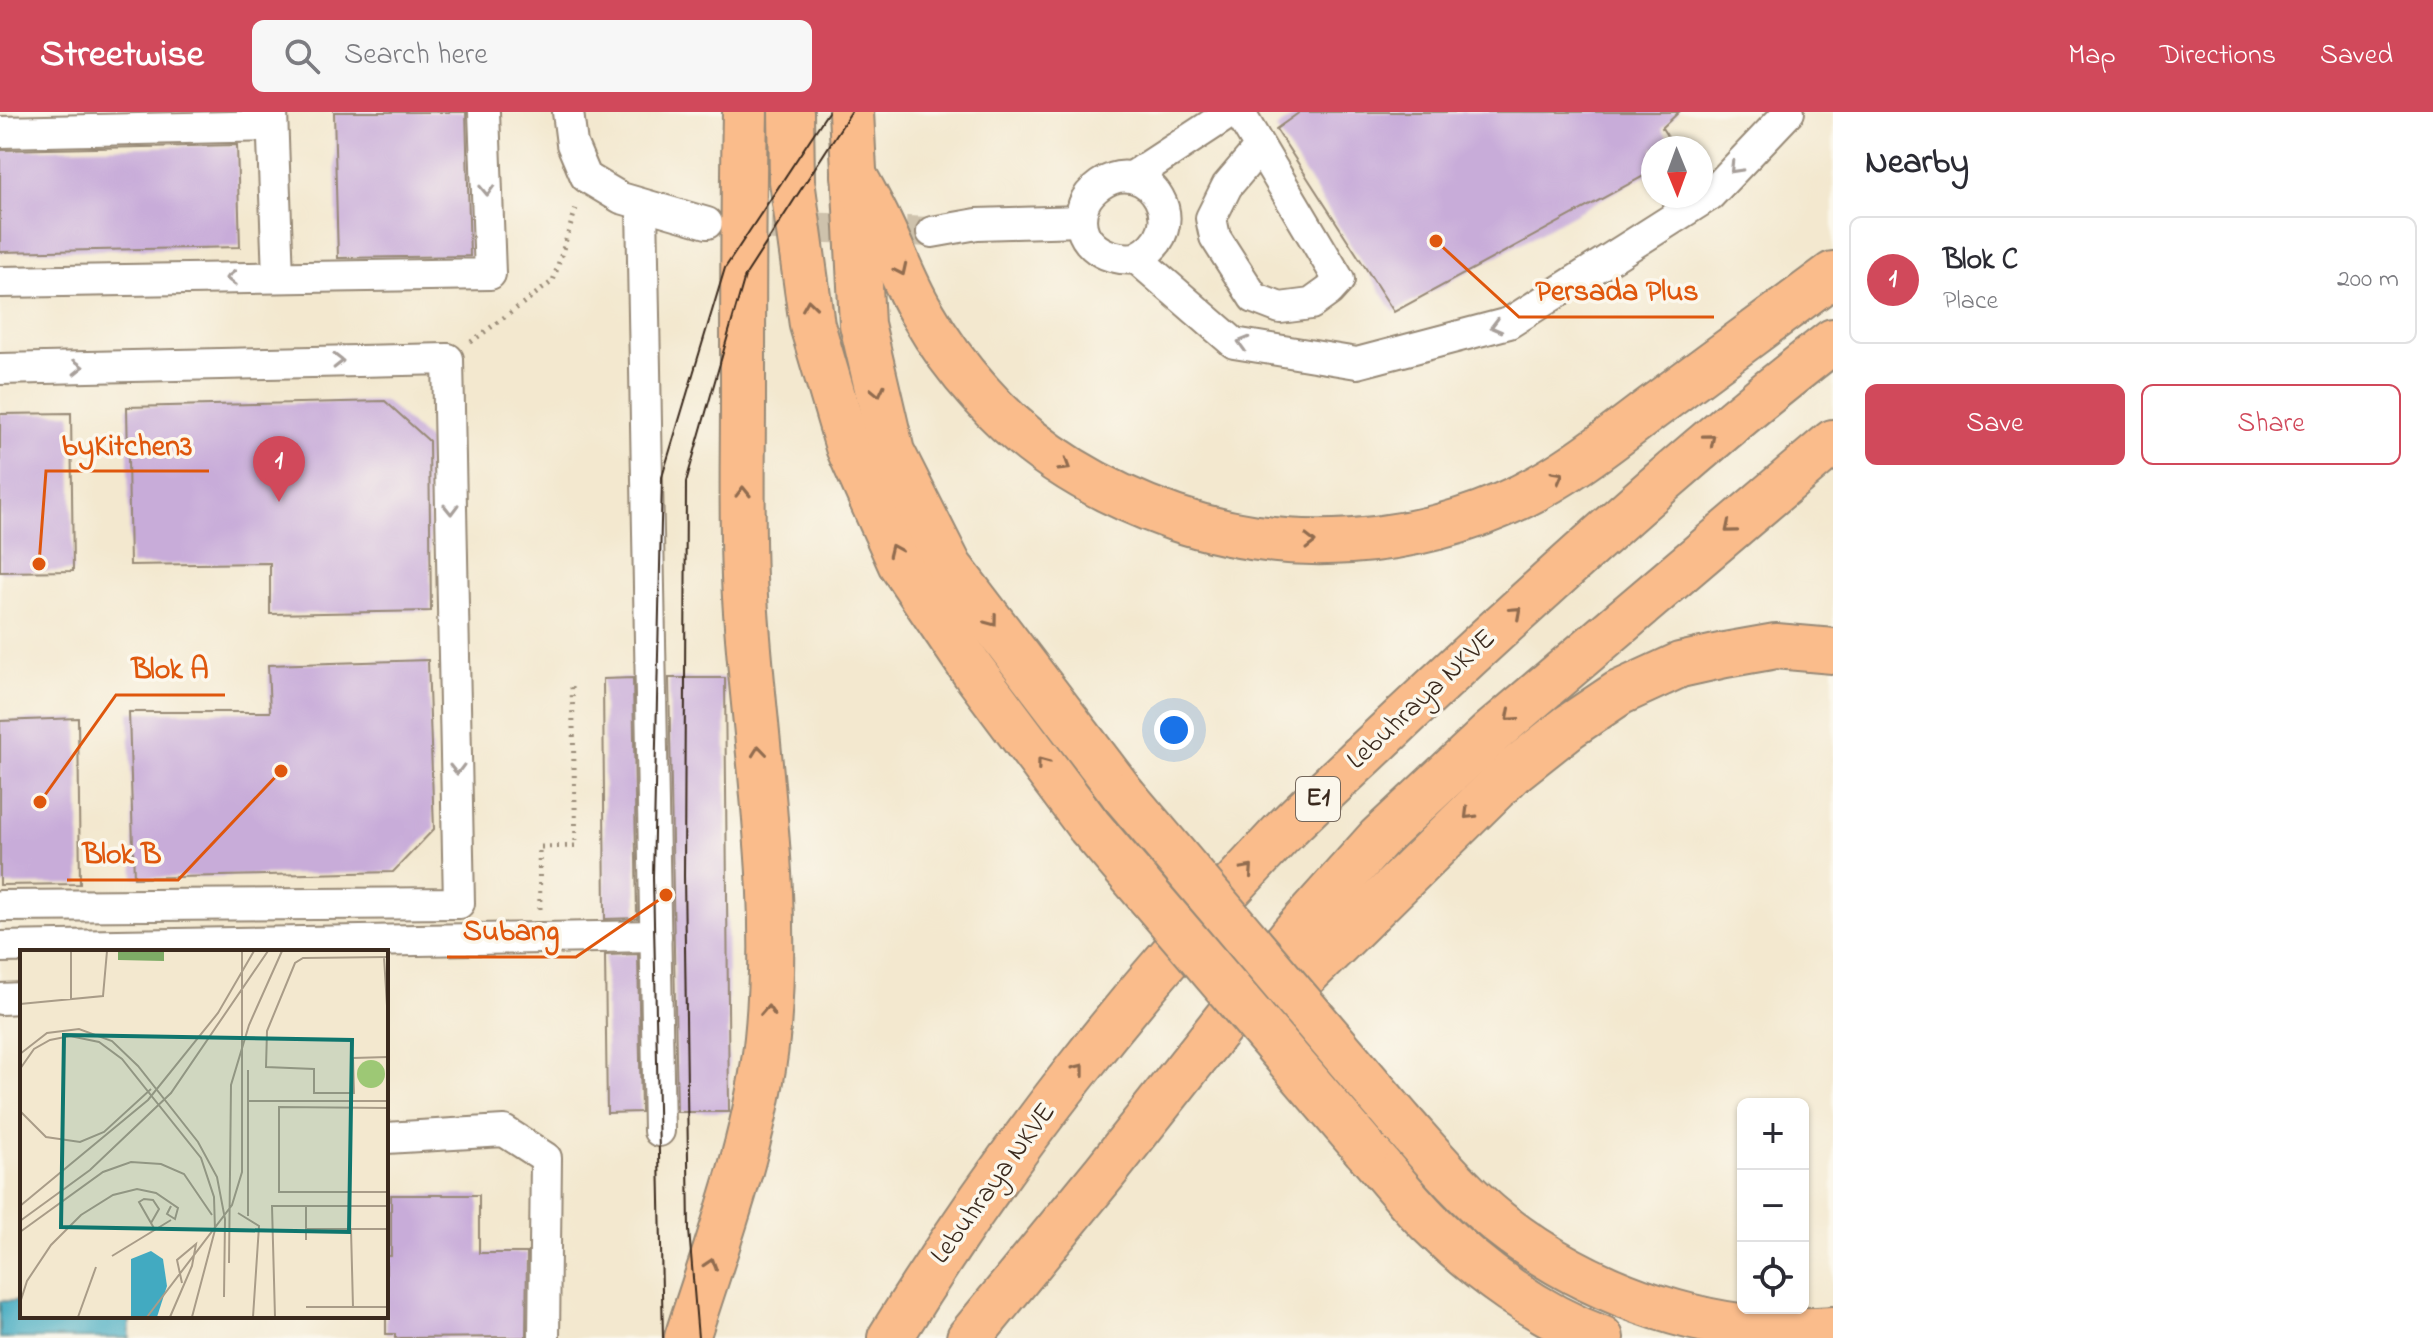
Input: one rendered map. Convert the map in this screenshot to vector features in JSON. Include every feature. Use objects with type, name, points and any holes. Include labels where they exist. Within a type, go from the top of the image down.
[{"type":"highway","points":[[687,1338],[741,1166],[756,1099],[767,1039],[772,947],[771,893],[744,593],[745,112]]},
{"type":"highway","points":[[791,112],[792,181],[812,325],[848,447],[900,563],[974,672],[1089,826],[1430,1224],[1478,1267],[1529,1302],[1601,1338]]},
{"type":"highway","points":[[851,112],[862,324],[892,452],[950,567],[1123,794],[1402,1123],[1465,1193],[1500,1224],[1565,1267],[1603,1287],[1653,1306],[1747,1328],[1797,1333],[1833,1329]]},
{"type":"highway","points":[[854,175],[921,312],[979,393],[1017,431],[1058,462],[1099,487],[1147,509],[1202,528],[1297,542],[1395,537],[1471,517],[1523,495],[1573,467],[1833,274]]},
{"type":"highway","name":"Lebuhraya NKVE","points":[[890,1338],[935,1265],[1066,1086],[1149,980],[1281,834],[1452,671],[1658,483],[1761,396],[1833,341]]},
{"type":"highway","name":"E1","points":[[969,1338],[1293,934],[1379,838],[1491,733],[1833,442]]},
{"type":"highway","points":[[1105,1172],[1512,772],[1570,726],[1619,693],[1680,665],[1776,646],[1833,651]]},
{"type":"street","points":[[0,282],[490,274],[484,112]]},
{"type":"street","points":[[568,112],[572,144],[586,177],[621,198],[654,208],[709,216]]},
{"type":"street","points":[[1132,177],[1231,112]]},
{"type":"street","points":[[1239,112],[1260,147],[1339,280],[1311,304],[1280,308],[1254,298],[1215,237],[1211,218],[1227,186],[1260,147]]},
{"type":"street","points":[[1136,258],[1234,343],[1357,363],[1509,323],[1710,195],[1789,112]]},
{"type":"street","points":[[0,132],[272,119],[278,277]]},
{"type":"street","points":[[1121,176],[1145,183],[1157,193],[1164,206],[1163,234],[1155,246],[1136,258],[1122,260],[1108,257],[1092,246],[1081,221],[1085,202],[1093,190],[1107,180],[1121,176]]},
{"type":"street","points":[[654,208],[659,1131]]},
{"type":"street","points":[[932,224],[1081,221]]},
{"type":"street","points":[[0,369],[448,359],[459,903],[0,906]]},
{"type":"street","points":[[0,947],[656,936]]},
{"type":"street","points":[[0,999],[20,998]]},
{"type":"street","points":[[388,1138],[504,1131],[546,1158],[544,1338]]},
{"type":"path","points":[[448,359],[553,281],[586,177]]},
{"type":"path","points":[[572,686],[576,846]]},
{"type":"water","points":[[0,1301],[20,1301],[20,1318],[130,1318],[130,1338],[0,1338]]},
{"type":"building","points":[[334,112],[466,112],[470,256],[338,258]]},
{"type":"building","points":[[1300,112],[1679,112],[1662,128],[1667,136],[1641,136],[1641,178],[1394,312],[1276,129]]},
{"type":"building","points":[[237,145],[240,247],[0,252],[0,150]]},
{"type":"building","points":[[385,401],[429,441],[431,611],[270,614],[270,563],[130,565],[127,407]]},
{"type":"building","points":[[71,413],[73,571],[0,572],[0,414]]},
{"type":"building","points":[[428,660],[434,829],[393,872],[134,878],[129,712],[270,712],[268,665]]},
{"type":"building","points":[[633,678],[637,918],[605,919],[603,679]]},
{"type":"building","points":[[669,678],[725,678],[729,1112],[677,1112]]},
{"type":"building","points":[[78,718],[80,884],[0,885],[0,721]]},
{"type":"building","points":[[638,954],[641,1112],[607,1113],[605,955]]},
{"type":"building","points":[[391,1195],[479,1195],[479,1253],[527,1253],[526,1337],[395,1338],[395,1334],[386,1334],[388,1256],[391,1256]]},
{"type":"tunnel","points":[[726,224],[932,232]]},
{"type":"tram line","points":[[663,1338],[653,877],[662,477],[725,268],[828,112]]},
{"type":"tram line","points":[[698,1338],[689,1230],[684,876],[686,482],[745,276],[851,112]]},
{"type":"place","name":"Persada Plus","points":[[1436,241]]},
{"type":"place","name":"Blok C","points":[[279,502]]},
{"type":"place","name":"byKitchen3","points":[[39,564]]},
{"type":"place","name":"Blok B","points":[[281,771]]},
{"type":"place","name":"Blok A","points":[[40,802]]},
{"type":"place","name":"Subang","points":[[666,895]]}]
